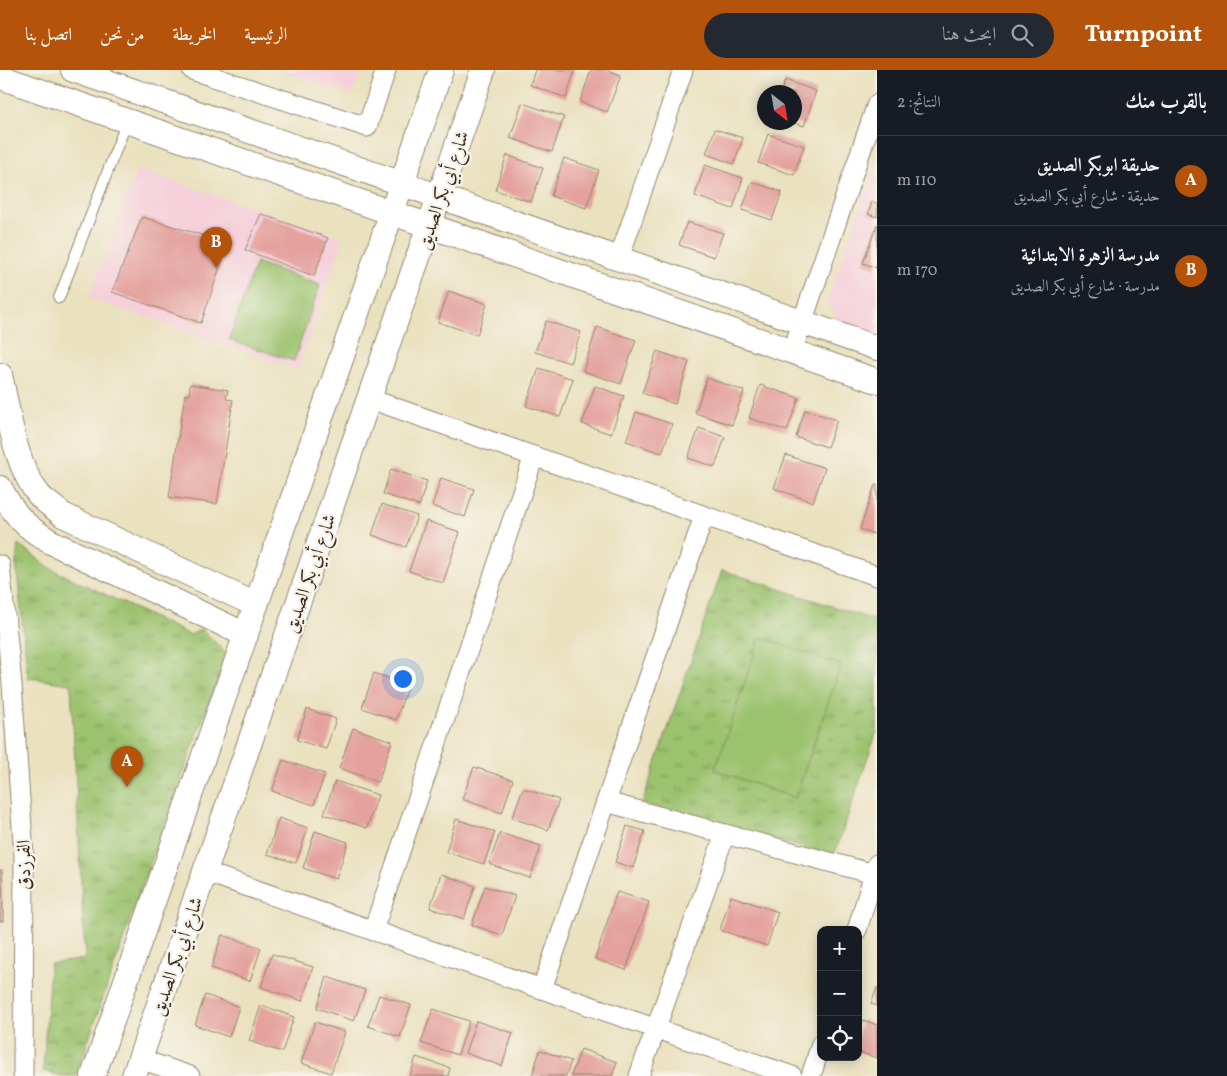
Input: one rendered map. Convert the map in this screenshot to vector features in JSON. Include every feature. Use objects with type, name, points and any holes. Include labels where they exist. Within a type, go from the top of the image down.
[{"type":"street","points":[[73,70],[877,348]]},
{"type":"street","points":[[192,70],[367,127],[386,70]]},
{"type":"street","name":"شارع أبي بكر الصديق","points":[[93,1076],[441,70]]},
{"type":"street","name":"شارع أبي بكر الصديق","points":[[137,1067],[484,70]]},
{"type":"street","points":[[619,259],[683,70]]},
{"type":"street","points":[[0,77],[877,381]]},
{"type":"street","points":[[792,352],[877,104]]},
{"type":"street","points":[[0,375],[18,453],[24,469],[40,496],[62,515],[256,605]]},
{"type":"street","points":[[370,399],[877,576]]},
{"type":"street","points":[[373,930],[534,456]]},
{"type":"street","points":[[0,488],[12,510],[33,531],[51,542],[246,635]]},
{"type":"street","points":[[542,990],[704,516]]},
{"type":"street","name":"الفرزدق","points":[[0,565],[12,684],[24,856],[23,1076]]},
{"type":"street","points":[[606,802],[725,834],[876,869],[857,926]]},
{"type":"street","points":[[639,1076],[725,834]]},
{"type":"street","points":[[205,872],[792,1076]]},
{"type":"street","points":[[811,1076],[817,1057]]},
{"type":"street","points":[[137,1067],[190,1076]]},
{"type":"lane","points":[[59,298],[127,120]]},
{"type":"shaded area","points":[[280,70],[361,70],[352,95]]},
{"type":"shaded area","points":[[877,159],[877,334],[839,321],[827,303]]},
{"type":"shaded area","points":[[137,169],[343,238],[298,369],[89,298]]},
{"type":"green space","points":[[256,262],[320,285],[294,361],[229,340]]},
{"type":"green space","points":[[18,544],[52,569],[190,635],[202,629],[227,654],[140,891],[76,1076],[61,1076],[43,1071],[50,964],[85,959],[71,684],[28,678],[16,563]]},
{"type":"green space","points":[[722,570],[877,621],[877,731],[834,856],[642,804]]},
{"type":"green space","points":[[760,637],[841,665],[795,798],[715,770]]},
{"type":"building","points":[[535,70],[575,70],[566,98],[530,85]]},
{"type":"building","points":[[591,70],[607,70],[621,75],[607,112],[580,102]]},
{"type":"building","points":[[785,80],[799,85],[783,85]]},
{"type":"building","points":[[802,86],[816,91],[804,126],[802,125]]},
{"type":"building","points":[[522,103],[564,117],[552,152],[510,138]]},
{"type":"building","points":[[715,129],[743,138],[734,164],[706,154]]},
{"type":"building","points":[[768,134],[804,146],[794,175],[758,163]]},
{"type":"building","points":[[507,155],[543,168],[531,202],[495,190]]},
{"type":"building","points":[[564,158],[599,170],[586,208],[551,196]]},
{"type":"building","points":[[705,165],[743,178],[733,209],[695,196]]},
{"type":"building","points":[[752,182],[782,192],[772,220],[742,210]]},
{"type":"building","points":[[872,202],[877,203],[877,217],[868,214]]},
{"type":"building","points":[[261,214],[328,238],[314,276],[245,250]]},
{"type":"building","points":[[142,217],[228,243],[201,323],[112,292]]},
{"type":"building","points":[[687,222],[723,233],[714,257],[679,245]]},
{"type":"building","points":[[877,224],[877,268],[863,263]]},
{"type":"building","points":[[449,291],[487,304],[477,335],[438,322]]},
{"type":"building","points":[[546,321],[581,332],[570,363],[535,352]]},
{"type":"building","points":[[597,327],[636,340],[621,384],[583,371]]},
{"type":"building","points":[[657,351],[689,362],[675,404],[642,393]]},
{"type":"building","points":[[539,368],[573,379],[560,417],[526,406]]},
{"type":"building","points":[[707,378],[744,391],[732,425],[695,413]]},
{"type":"building","points":[[190,384],[228,390],[226,399],[233,400],[217,504],[169,497],[185,394],[189,395]]},
{"type":"building","points":[[760,385],[799,398],[787,431],[749,418]]},
{"type":"building","points":[[595,386],[624,396],[611,434],[582,424]]},
{"type":"building","points":[[805,410],[837,420],[827,447],[796,437]]},
{"type":"building","points":[[636,412],[672,424],[662,453],[626,441]]},
{"type":"building","points":[[699,428],[725,437],[715,467],[688,458]]},
{"type":"building","points":[[786,455],[825,468],[813,502],[774,488]]},
{"type":"building","points":[[391,469],[427,481],[419,506],[383,494]]},
{"type":"building","points":[[441,478],[474,489],[465,517],[432,506]]},
{"type":"building","points":[[875,485],[877,485],[877,535],[860,529]]},
{"type":"building","points":[[382,504],[417,516],[406,547],[372,535]]},
{"type":"building","points":[[426,521],[460,532],[443,583],[409,571]]},
{"type":"building","points":[[374,673],[408,685],[396,720],[362,708]]},
{"type":"building","points":[[307,709],[336,719],[326,749],[297,740]]},
{"type":"building","points":[[353,728],[392,741],[378,782],[339,768]]},
{"type":"building","points":[[283,760],[325,774],[314,805],[272,791]]},
{"type":"building","points":[[474,767],[513,780],[502,813],[462,799]]},
{"type":"building","points":[[335,781],[378,795],[367,828],[324,814]]},
{"type":"building","points":[[523,788],[559,800],[548,830],[512,818]]},
{"type":"building","points":[[279,818],[308,828],[296,863],[267,854]]},
{"type":"building","points":[[456,819],[495,832],[484,864],[446,852]]},
{"type":"building","points":[[627,826],[645,831],[633,868],[615,862]]},
{"type":"building","points":[[315,831],[348,842],[336,879],[303,868]]},
{"type":"building","points":[[500,833],[541,846],[530,878],[489,864]]},
{"type":"building","points":[[0,870],[2,870],[3,921],[0,921]]},
{"type":"building","points":[[441,874],[475,886],[464,919],[430,908]]},
{"type":"building","points":[[485,886],[515,896],[502,935],[472,925]]},
{"type":"building","points":[[617,892],[649,902],[626,970],[595,959]]},
{"type":"building","points":[[731,896],[778,912],[767,946],[720,930]]},
{"type":"building","points":[[222,935],[261,948],[250,981],[211,968]]},
{"type":"building","points":[[272,954],[313,967],[302,1001],[261,987]]},
{"type":"building","points":[[327,977],[365,990],[354,1021],[317,1008]]},
{"type":"building","points":[[877,987],[877,1006],[871,1004]]},
{"type":"building","points":[[205,995],[239,1007],[229,1037],[195,1025]]},
{"type":"building","points":[[379,995],[411,1005],[400,1037],[368,1026]]},
{"type":"building","points":[[261,1005],[294,1017],[282,1052],[249,1041]]},
{"type":"building","points":[[433,1009],[469,1021],[458,1055],[421,1043]]},
{"type":"building","points":[[863,1020],[877,1025],[877,1058],[862,1053]]},
{"type":"building","points":[[476,1021],[513,1033],[502,1066],[465,1053]]},
{"type":"building","points":[[315,1022],[345,1032],[331,1073],[301,1063]]},
{"type":"building","points":[[581,1049],[617,1062],[612,1076],[571,1076]]},
{"type":"building","points":[[540,1050],[571,1061],[566,1076],[532,1076]]},
{"type":"building","points":[[416,1057],[450,1068],[448,1076],[410,1076]]},
{"type":"place","name":"مدرسة الزهرة الابتدائية","points":[[216,268]]},
{"type":"place","name":"حديقة ابوبكر الصديق","points":[[127,787]]}]
